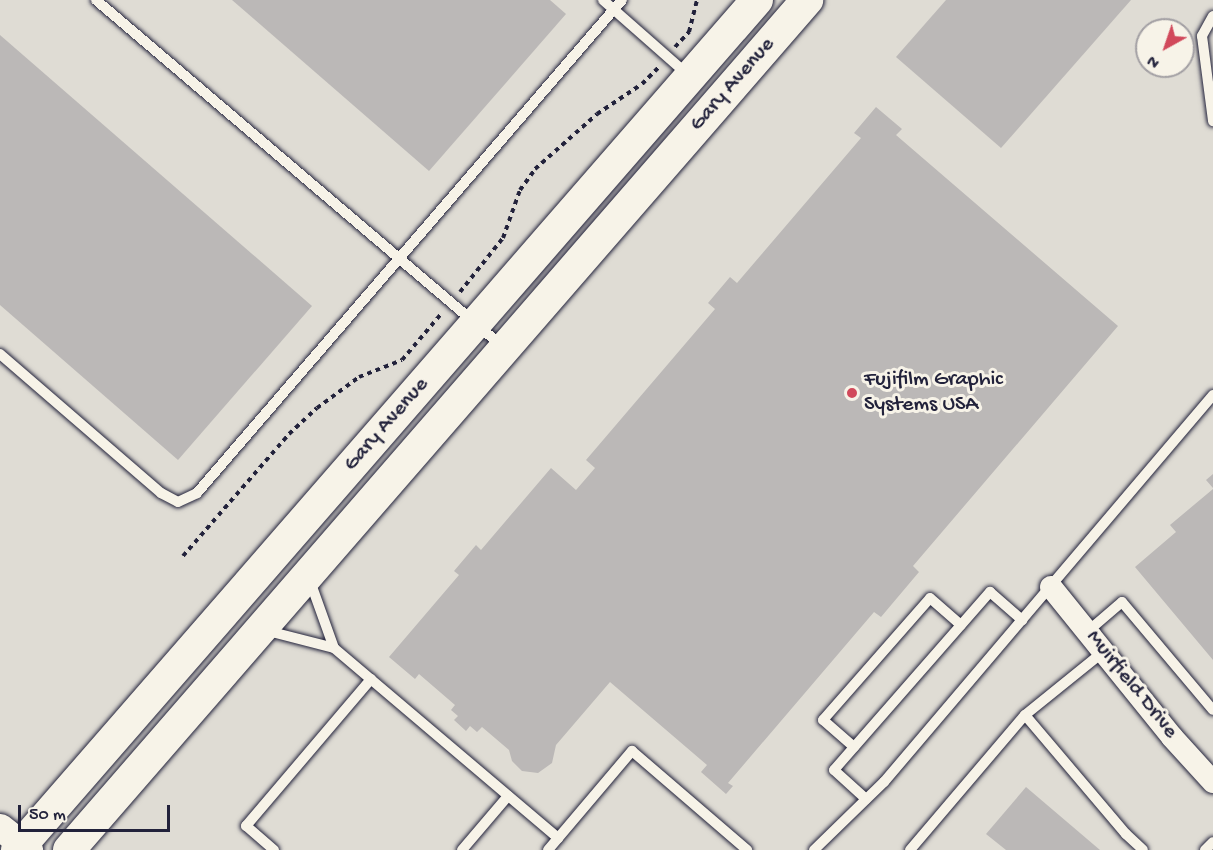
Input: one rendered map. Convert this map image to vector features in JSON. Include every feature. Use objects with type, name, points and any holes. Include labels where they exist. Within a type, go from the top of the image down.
[{"type":"main road","name":"Gary Avenue","points":[[17,843],[476,323],[757,0]]},
{"type":"main road","name":"Gary Avenue","points":[[69,850],[807,0]]},
{"type":"street","name":"Muirfield Drive","points":[[1051,587],[1172,737],[1213,782]]},
{"type":"lane","points":[[96,0],[505,347]]},
{"type":"lane","points":[[603,0],[690,77]]},
{"type":"lane","points":[[0,354],[161,493],[178,502],[197,493],[622,0]]},
{"type":"lane","points":[[1213,16],[1202,36],[1213,122]]},
{"type":"lane","points":[[814,850],[867,799],[1051,587],[1213,395]]},
{"type":"lane","points":[[308,574],[334,648]]},
{"type":"lane","points":[[867,799],[834,770],[990,592],[1022,620]]},
{"type":"lane","points":[[854,747],[823,720],[884,650],[930,598],[961,625]]},
{"type":"lane","points":[[1087,632],[1122,602],[1213,710]]},
{"type":"lane","points":[[259,629],[334,648],[558,838]]},
{"type":"lane","points":[[910,850],[1024,715],[1103,652]]},
{"type":"lane","points":[[274,850],[246,826],[371,680]]},
{"type":"lane","points":[[1024,715],[1143,850]]},
{"type":"lane","points":[[548,850],[632,751],[747,850]]},
{"type":"lane","points":[[462,850],[508,796]]},
{"type":"lane","points":[[1205,850],[1213,842]]},
{"type":"path","points":[[684,37],[688,32],[697,0]]},
{"type":"path","points":[[477,272],[503,238],[520,190],[536,170],[597,114],[654,73]]},
{"type":"path","points":[[183,556],[289,434],[310,414],[359,378],[402,360],[426,332]]},
{"type":"shaded area","points":[[0,0],[1213,0],[1213,850],[0,850]]},
{"type":"shaded area","points":[[720,62],[723,64],[630,183],[545,280],[518,300],[515,299]]},
{"type":"building","points":[[232,0],[550,0],[566,14],[429,171]]},
{"type":"building","points":[[946,0],[1131,0],[1001,148],[896,57]]},
{"type":"building","points":[[0,35],[312,306],[178,460],[0,305]]},
{"type":"building","name":"Fujifilm Graphic Systems USA","points":[[876,107],[902,129],[896,135],[1118,326],[913,566],[919,572],[881,617],[874,612],[728,783],[733,786],[726,794],[701,772],[707,765],[610,682],[556,745],[552,763],[538,773],[522,771],[512,761],[509,750],[482,727],[477,732],[470,726],[466,731],[454,720],[458,716],[451,710],[455,705],[419,674],[415,679],[389,657],[459,575],[454,571],[476,545],[481,550],[551,468],[576,490],[595,468],[586,460],[715,309],[708,303],[730,277],[737,283],[861,138],[854,133]]},
{"type":"building","points":[[1213,474],[1213,488],[1206,480]]},
{"type":"building","points":[[1213,489],[1213,660],[1135,567],[1176,532],[1170,525]]},
{"type":"building","points":[[1026,787],[1100,850],[1006,850],[986,834]]},
{"type":"place","name":"Fujifilm Graphic Systems USA","points":[[852,393]]}]
